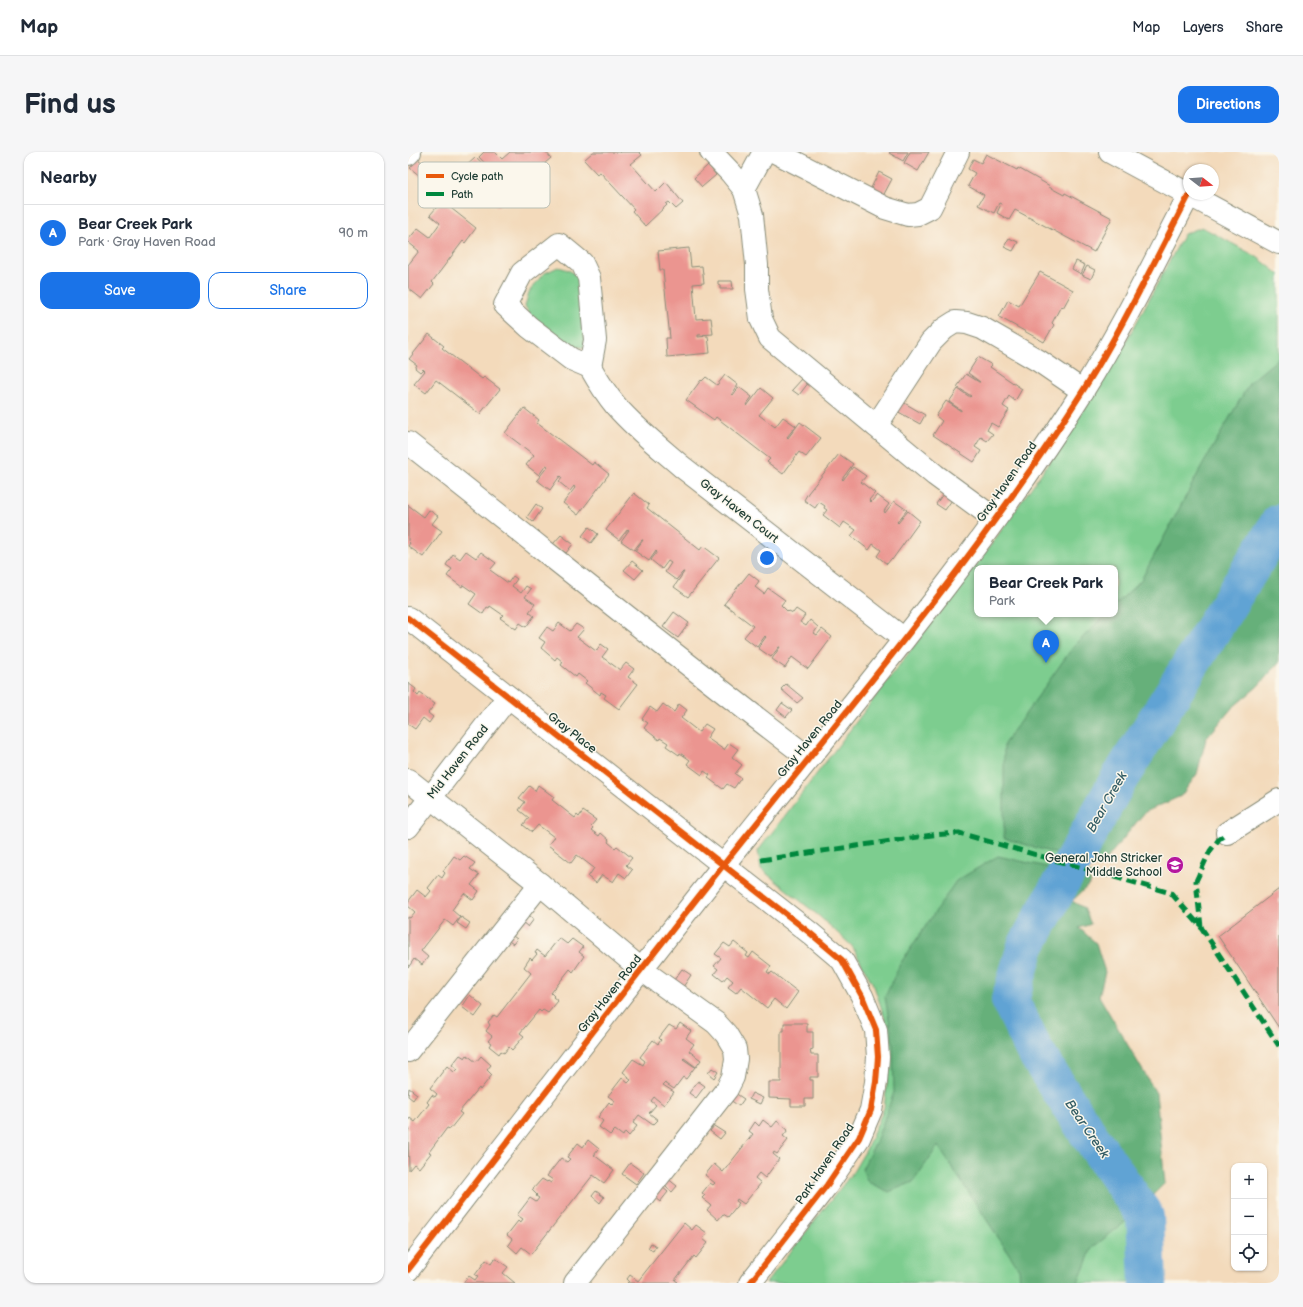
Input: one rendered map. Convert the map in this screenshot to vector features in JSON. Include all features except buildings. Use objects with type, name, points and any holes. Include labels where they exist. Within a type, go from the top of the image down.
[{"type":"street","points":[[711,152],[731,173],[744,190],[752,215],[757,264],[757,289],[761,319],[770,338],[935,475],[995,519]]},
{"type":"street","points":[[744,190],[764,152]]},
{"type":"street","points":[[775,152],[884,208],[908,215],[918,214],[930,208],[958,152]]},
{"type":"street","points":[[1110,152],[1183,191]]},
{"type":"street","name":"Gray Haven Road","points":[[408,1270],[724,864],[904,639],[995,519],[1083,391],[1106,354],[1186,200]]},
{"type":"street","points":[[1200,200],[1279,243]]},
{"type":"street","points":[[559,244],[582,263],[589,278],[595,340],[590,367],[571,359],[529,327],[505,304],[522,273],[559,244]]},
{"type":"street","points":[[876,426],[931,342],[944,329],[955,322],[967,322],[982,328],[1039,362],[1083,391]]},
{"type":"street","name":"Gray Haven Court","points":[[590,367],[616,406],[654,443],[681,466],[904,639]]},
{"type":"street","points":[[408,443],[567,567],[617,609],[809,758]]},
{"type":"street","name":"Gray Place","points":[[408,618],[724,864]]},
{"type":"street","name":"Mid Haven Road","points":[[408,827],[508,697]]},
{"type":"street","points":[[408,780],[540,884],[642,970],[716,1023],[726,1034],[735,1049],[736,1059],[733,1077],[727,1089],[575,1283]]},
{"type":"street","points":[[1227,833],[1279,800]]},
{"type":"street","name":"Park Haven Road","points":[[724,864],[810,932],[842,960],[862,996],[876,1030],[878,1057],[876,1082],[871,1110],[859,1138],[827,1185],[750,1283]]},
{"type":"street","points":[[408,1051],[540,884]]},
{"type":"green space","points":[[1202,227],[1257,257],[1279,274],[1279,523],[1116,784],[1026,946],[1087,1132],[1145,1216],[1148,1283],[766,1283],[853,1172],[867,1148],[884,1108],[889,1066],[885,1019],[874,986],[852,946],[819,916],[761,869],[758,851],[974,567],[974,617],[1118,617],[1118,565],[976,565],[1057,451],[1132,331],[1184,234]]},
{"type":"green space","points":[[558,267],[572,272],[582,282],[585,347],[574,347],[531,316],[525,306],[529,292],[543,274]]},
{"type":"green space","points":[[1279,358],[1279,663],[1257,687],[1232,708],[1206,739],[1197,774],[1181,796],[1145,812],[1100,867],[1004,838],[1004,744],[1073,647],[1103,617],[1118,617],[1118,602],[1141,580],[1202,466],[1250,382]]},
{"type":"green space","points":[[998,856],[1087,876],[1091,883],[1072,901],[1084,908],[1091,924],[1079,928],[1096,943],[1105,972],[1099,996],[1156,1093],[1165,1183],[1129,1219],[1092,1248],[1078,1283],[1020,1283],[1019,1269],[938,1146],[913,1182],[889,1192],[868,1182],[862,1169],[876,1142],[894,1092],[893,1043],[885,997],[900,964],[956,881]]},
{"type":"waterway","name":"Bear Creek","points":[[1148,1283],[1145,1216],[1087,1132],[1034,1050],[1010,1000],[1026,946],[1116,784],[1279,523]]},
{"type":"marked path","points":[[761,860],[932,835],[959,833],[1171,893],[1201,927],[1196,881],[1210,851],[1219,839],[1227,833]]},
{"type":"marked path","points":[[1201,927],[1279,1046]]},
{"type":"cycle path","points":[[408,1270],[725,863],[911,631],[1000,512],[1043,451],[1098,366],[1186,200]]},
{"type":"cycle path","points":[[408,618],[810,933],[842,960],[862,996],[876,1030],[878,1057],[876,1082],[871,1110],[859,1138],[827,1185],[750,1283]]},
{"type":"place","name":"Bear Creek Park","points":[[1046,663]]},
{"type":"place","name":"General John Stricker Middle School","points":[[1175,865]]}]
